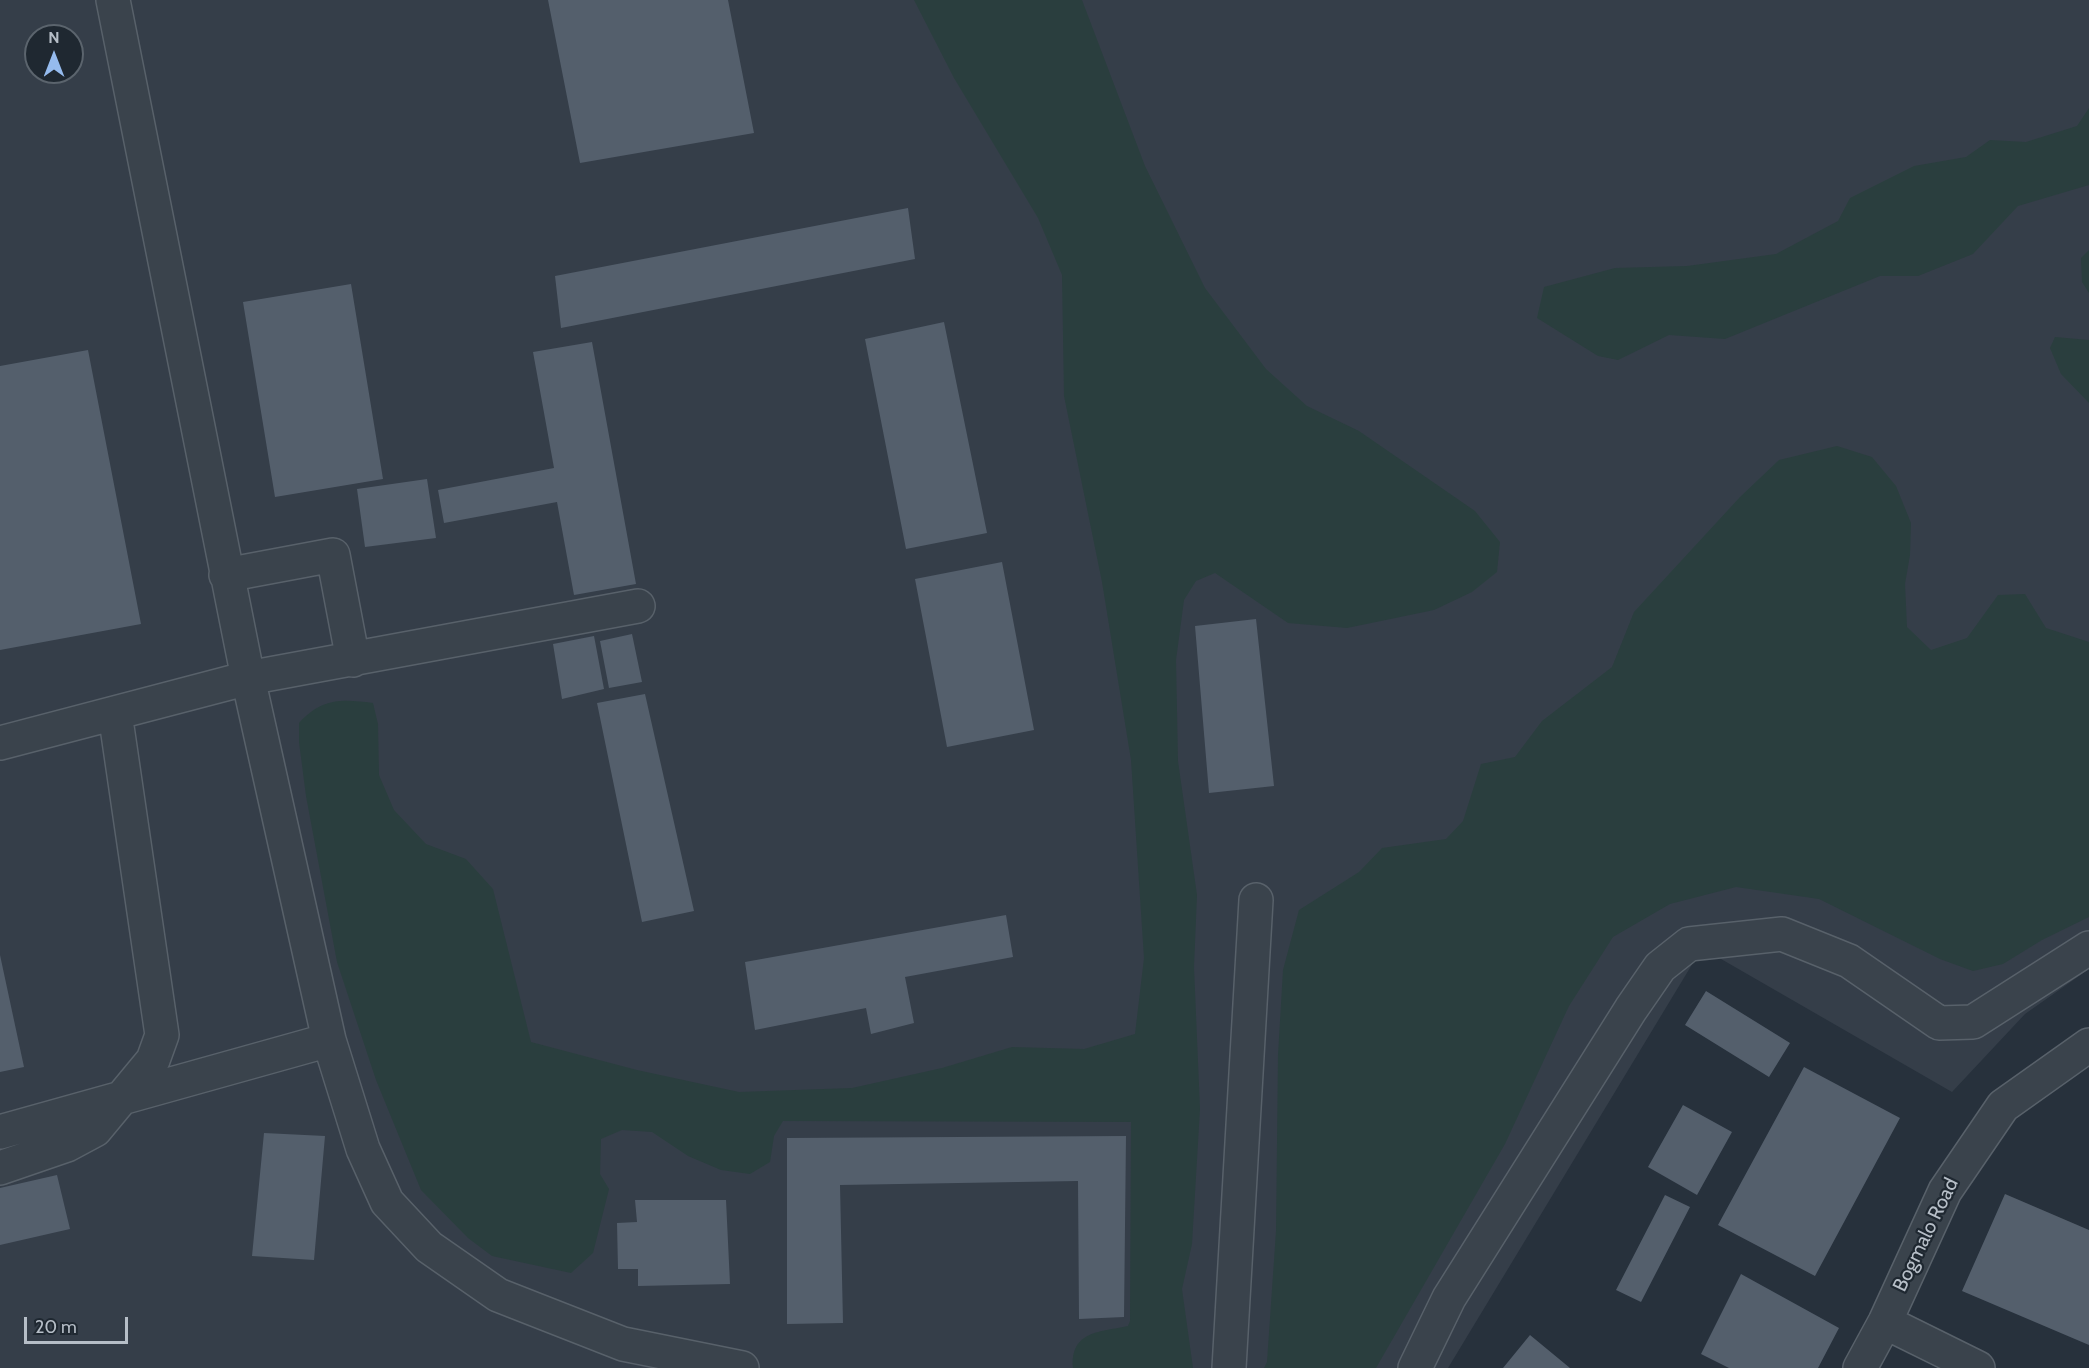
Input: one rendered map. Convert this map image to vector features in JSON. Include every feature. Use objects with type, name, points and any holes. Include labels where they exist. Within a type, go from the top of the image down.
[{"type":"street","points":[[113,0],[226,574],[329,1040],[363,1149],[387,1202],[429,1247],[498,1295],[623,1344],[742,1368]]},
{"type":"street","points":[[226,574],[333,555],[352,660]]},
{"type":"street","points":[[0,743],[248,678],[638,606]]},
{"type":"street","points":[[0,1168],[67,1146],[95,1130],[153,1060],[162,1035],[115,714]]},
{"type":"street","points":[[1229,1368],[1256,900]]},
{"type":"street","points":[[1415,1368],[1449,1298],[1631,1009],[1660,967],[1689,944],[1782,934],[1849,961],[1939,1023],[1972,1022],[2089,948]]},
{"type":"street","points":[[0,1132],[329,1040]]},
{"type":"street","name":"Bogmalo Road","points":[[1860,1368],[1885,1322],[1945,1191],[2003,1106],[2089,1045]]},
{"type":"street","points":[[1885,1322],[1978,1368]]},
{"type":"shaded area","points":[[0,0],[2089,0],[2089,969],[2025,1014],[1952,1092],[1702,948],[1448,1368],[0,1368]]},
{"type":"green space","points":[[914,0],[1082,0],[1145,166],[1205,288],[1266,369],[1307,406],[1359,431],[1475,511],[1500,542],[1497,572],[1472,592],[1434,610],[1347,628],[1288,623],[1215,573],[1196,581],[1184,600],[1176,660],[1178,761],[1197,895],[1194,967],[1200,1109],[1192,1244],[1182,1289],[1193,1368],[1073,1368],[1073,1356],[1082,1340],[1098,1332],[1128,1326],[1130,1321],[1131,1122],[783,1121],[774,1136],[770,1162],[750,1174],[721,1170],[688,1156],[652,1132],[622,1130],[601,1139],[600,1174],[609,1189],[593,1253],[571,1273],[492,1256],[468,1238],[421,1190],[376,1080],[337,962],[306,796],[299,742],[299,723],[316,709],[333,702],[362,702],[373,703],[378,724],[379,775],[394,810],[426,844],[466,859],[493,889],[531,1042],[637,1070],[739,1092],[852,1088],[942,1068],[1012,1047],[1084,1049],[1135,1034],[1144,958],[1131,760],[1102,582],[1064,396],[1062,275],[1038,218],[954,78]]},
{"type":"green space","points":[[2089,108],[2089,185],[2018,206],[1973,254],[1918,276],[1880,276],[1725,339],[1669,335],[1618,360],[1598,356],[1537,318],[1544,287],[1615,268],[1687,266],[1776,254],[1838,221],[1850,198],[1914,166],[1966,157],[1990,140],[2026,142],[2077,126]]},
{"type":"green space","points":[[2089,250],[2089,293],[2082,282],[2081,258]]},
{"type":"green space","points":[[2055,337],[2089,340],[2089,403],[2061,374],[2050,348]]},
{"type":"green space","points":[[1837,446],[1872,457],[1896,486],[1911,523],[1910,555],[1905,584],[1907,627],[1931,650],[1967,638],[1998,595],[2025,594],[2046,628],[2089,642],[2089,917],[2042,940],[2003,964],[1973,971],[1940,959],[1819,899],[1736,887],[1670,904],[1613,937],[1569,1006],[1505,1144],[1376,1368],[1264,1368],[1267,1362],[1276,1231],[1278,1055],[1283,970],[1299,910],[1359,872],[1382,848],[1446,839],[1463,821],[1481,764],[1515,757],[1542,721],[1612,667],[1634,612],[1740,497],[1779,460]]},
{"type":"building","points":[[548,0],[728,0],[754,133],[580,163]]},
{"type":"building","points":[[908,208],[915,259],[561,328],[555,276]]},
{"type":"building","points":[[351,284],[383,479],[275,497],[243,302]]},
{"type":"building","points":[[944,322],[987,533],[906,549],[865,339]]},
{"type":"building","points":[[592,342],[636,584],[574,595],[557,502],[444,523],[438,490],[554,468],[533,352]]},
{"type":"building","points":[[88,350],[141,624],[0,650],[0,366]]},
{"type":"building","points":[[427,479],[436,538],[365,547],[357,489]]},
{"type":"building","points":[[1002,562],[1034,730],[947,747],[915,579]]},
{"type":"building","points":[[1256,619],[1274,786],[1209,793],[1195,626]]},
{"type":"building","points":[[632,634],[642,682],[609,688],[600,641]]},
{"type":"building","points":[[594,636],[604,689],[562,699],[553,644]]},
{"type":"building","points":[[645,694],[694,911],[642,922],[597,703]]},
{"type":"building","points":[[1006,915],[1013,957],[905,977],[914,1023],[871,1034],[866,1008],[755,1030],[745,962]]},
{"type":"building","points":[[0,955],[24,1067],[0,1072]]},
{"type":"building","points":[[1706,991],[1790,1043],[1769,1077],[1685,1025]]},
{"type":"building","points":[[1804,1067],[1900,1118],[1815,1276],[1718,1225]]},
{"type":"building","points":[[1683,1105],[1732,1132],[1697,1195],[1648,1167]]},
{"type":"building","points":[[264,1133],[325,1136],[314,1260],[252,1256]]},
{"type":"building","points":[[1126,1136],[1124,1317],[1079,1319],[1078,1181],[840,1185],[843,1323],[787,1324],[787,1138]]},
{"type":"building","points":[[57,1175],[70,1229],[0,1245],[0,1188]]},
{"type":"building","points":[[2005,1194],[2089,1230],[2089,1345],[1962,1291]]},
{"type":"building","points":[[1665,1195],[1690,1207],[1641,1302],[1616,1290]]},
{"type":"building","points":[[635,1200],[726,1200],[730,1284],[638,1286],[638,1269],[618,1269],[617,1223],[637,1222]]},
{"type":"building","points":[[1741,1274],[1839,1328],[1818,1368],[1729,1368],[1701,1354]]},
{"type":"building","points":[[1530,1335],[1570,1368],[1503,1368]]}]
